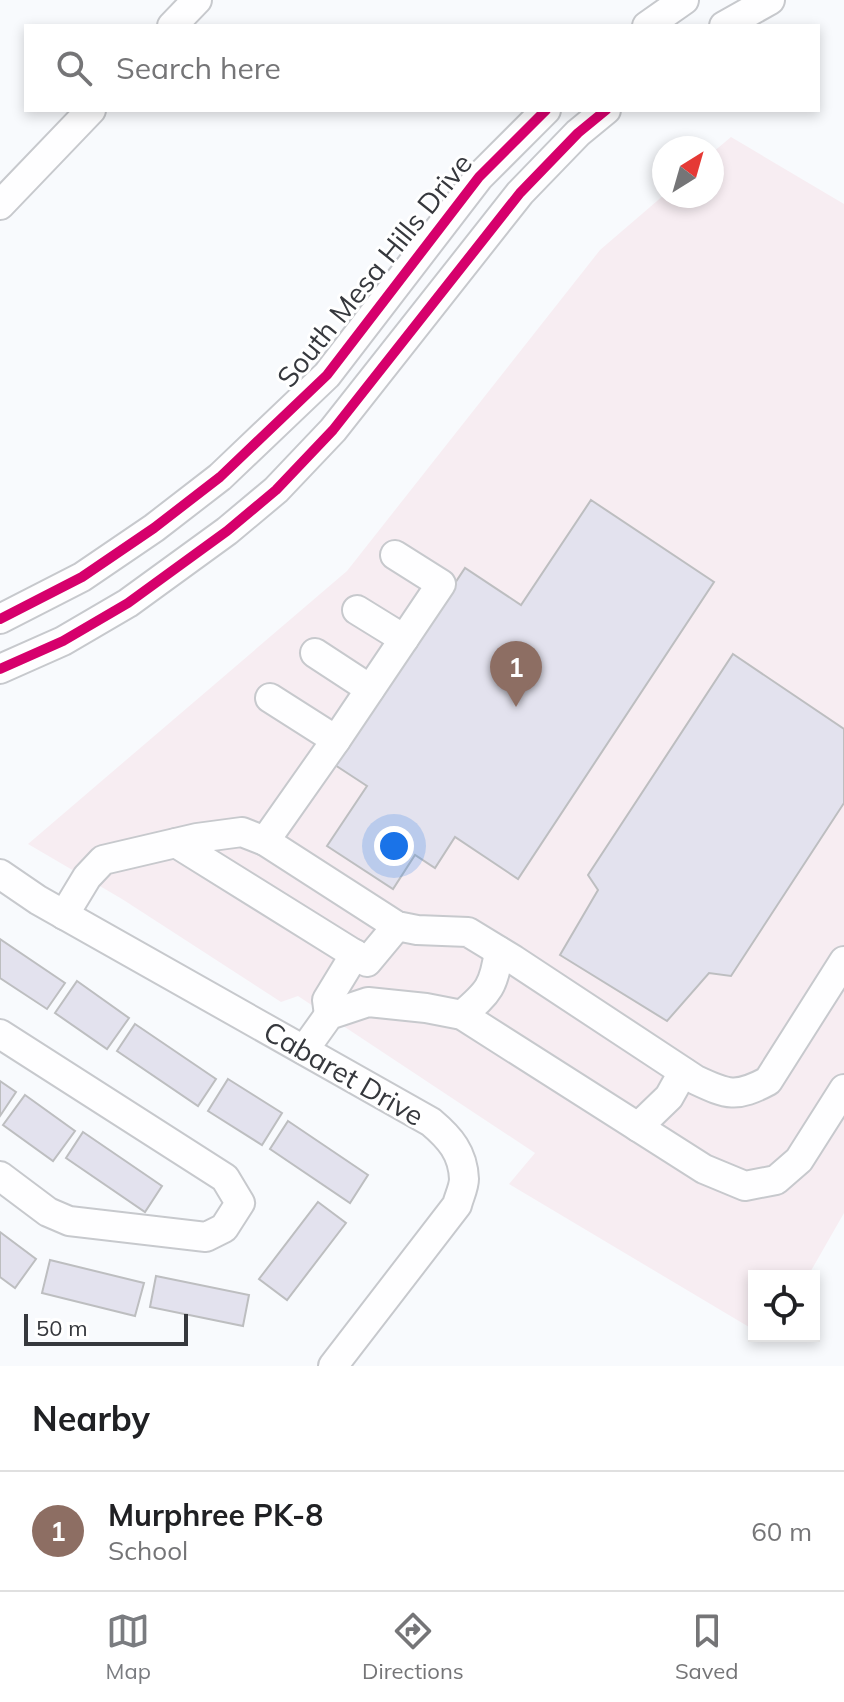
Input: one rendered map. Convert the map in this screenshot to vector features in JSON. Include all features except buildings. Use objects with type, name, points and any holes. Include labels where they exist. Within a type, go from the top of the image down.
[{"type":"street","points":[[174,24],[197,0]]},
{"type":"street","points":[[650,24],[684,0]]},
{"type":"street","points":[[728,24],[770,0]]},
{"type":"street","points":[[0,205],[89,112]]},
{"type":"street","name":"South Mesa Hills Drive","points":[[0,619],[82,577],[154,528],[220,477],[327,375],[479,177],[544,112]]},
{"type":"street","points":[[0,669],[63,641],[128,603],[227,531],[276,490],[333,430],[520,193],[578,133],[604,112]]},
{"type":"street","points":[[265,841],[441,584],[395,555]]},
{"type":"street","points":[[357,610],[404,639]]},
{"type":"street","points":[[315,653],[370,689]]},
{"type":"street","points":[[270,698],[336,740]]},
{"type":"street","points":[[64,915],[87,877],[103,860],[242,832],[265,841],[397,926],[468,932],[683,1072],[724,1093],[748,1091],[768,1081],[844,961]]},
{"type":"street","points":[[176,843],[361,958],[378,1003]]},
{"type":"street","name":"Cabaret Drive","points":[[0,874],[64,915],[431,1122],[450,1139],[460,1160],[464,1182],[457,1205],[333,1366]]},
{"type":"street","points":[[329,1015],[327,1000],[361,958],[397,926]]},
{"type":"street","points":[[462,1015],[486,994],[495,976],[499,951]]},
{"type":"street","points":[[304,1050],[329,1015],[368,1002],[462,1015],[704,1169],[745,1186],[776,1180],[799,1160],[844,1089]]},
{"type":"street","points":[[0,1034],[225,1178],[240,1203],[224,1228],[206,1237],[69,1221],[48,1212],[0,1176]]},
{"type":"street","points":[[638,1127],[669,1097],[683,1072]]},
{"type":"shaded area","points":[[731,137],[844,204],[844,1213],[811,1270],[748,1270],[748,1326],[509,1184],[535,1153],[298,996],[281,1002],[122,899],[28,844],[347,571],[600,250],[652,205],[652,208],[724,208],[724,143]]},
{"type":"cycle path","points":[[0,619],[82,577],[154,528],[220,477],[327,375],[479,177],[544,112]]},
{"type":"cycle path","points":[[0,669],[63,641],[128,603],[227,531],[276,490],[333,430],[520,193],[578,133],[604,112]]},
{"type":"place","name":"Murphree PK-8","points":[[516,707]]}]
